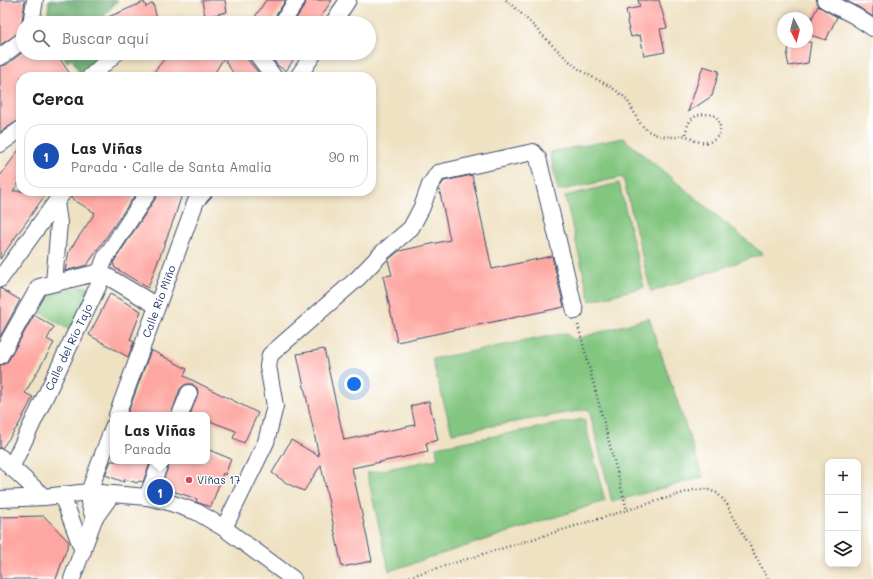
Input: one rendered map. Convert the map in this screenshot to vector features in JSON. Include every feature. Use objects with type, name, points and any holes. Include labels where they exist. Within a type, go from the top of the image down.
[{"type":"street","points":[[33,16],[35,0]]},
{"type":"street","points":[[287,16],[297,0]]},
{"type":"street","points":[[338,16],[348,0]]},
{"type":"street","points":[[825,0],[873,28]]},
{"type":"street","points":[[0,57],[16,45]]},
{"type":"street","points":[[95,72],[108,60]]},
{"type":"street","points":[[263,60],[271,72]]},
{"type":"street","points":[[301,72],[309,60]]},
{"type":"street","points":[[0,144],[16,133]]},
{"type":"street","points":[[224,528],[266,442],[275,406],[268,366],[270,355],[358,278],[383,252],[411,228],[422,207],[430,185],[438,173],[533,152],[538,158],[575,311]]},
{"type":"street","points":[[54,284],[60,196]]},
{"type":"street","points":[[0,279],[60,196]]},
{"type":"street","name":"Calle del Río Tajo","points":[[44,497],[6,463],[100,284],[100,272],[105,258],[146,196]]},
{"type":"street","name":"Calle Río Miño","points":[[118,412],[196,201],[200,196]]},
{"type":"street","points":[[0,356],[39,288],[100,272],[157,306]]},
{"type":"street","points":[[181,412],[188,393]]},
{"type":"street","points":[[94,519],[89,502],[89,492],[110,435]]},
{"type":"street","points":[[147,497],[160,464]]},
{"type":"street","points":[[0,499],[44,497],[89,492],[147,497],[182,506],[197,512],[224,528],[293,579]]},
{"type":"street","points":[[72,579],[94,519],[112,494]]},
{"type":"street","points":[[62,495],[83,550]]},
{"type":"path","points":[[506,0],[534,24],[574,66],[604,83],[625,98],[637,120],[647,130],[664,136],[686,136],[702,142],[710,142],[716,138],[720,132],[720,125],[716,116],[706,114],[695,116],[686,128],[686,136]]},
{"type":"path","points":[[575,311],[627,510]]},
{"type":"path","points":[[402,579],[693,490],[706,488],[717,492],[727,504],[768,579]]},
{"type":"green space","points":[[49,0],[118,0],[105,16],[48,16]]},
{"type":"green space","points":[[73,60],[97,60],[82,72],[79,72]]},
{"type":"green space","points":[[623,138],[763,254],[651,292],[623,177],[558,191],[550,152]]},
{"type":"green space","points":[[619,183],[644,287],[590,301],[565,196]]},
{"type":"green space","points":[[86,286],[90,289],[71,331],[37,310],[46,294]]},
{"type":"green space","points":[[649,318],[703,477],[612,502],[589,409],[452,433],[432,359],[566,333],[573,340]]},
{"type":"green space","points":[[584,419],[605,501],[389,571],[367,473],[438,459],[436,447]]},
{"type":"building","points":[[0,0],[25,0],[23,16],[16,16],[16,35],[0,45]]},
{"type":"building","points":[[202,0],[225,0],[227,12],[205,16]]},
{"type":"building","points":[[266,0],[286,0],[275,16],[256,16]]},
{"type":"building","points":[[306,0],[332,0],[322,16],[298,16],[305,5]]},
{"type":"building","points":[[638,0],[659,0],[667,28],[660,29],[665,52],[644,56],[640,35],[631,37],[627,22],[628,19],[626,10],[640,7]]},
{"type":"building","points":[[845,0],[873,0],[873,17],[860,8]]},
{"type":"building","points":[[144,2],[146,7],[153,3],[156,16],[111,16]]},
{"type":"building","points":[[818,6],[837,17],[826,40],[813,36],[813,16]]},
{"type":"building","points":[[789,48],[810,48],[808,63],[789,66],[787,57]]},
{"type":"building","points":[[16,57],[16,60],[61,60],[69,72],[16,72],[16,122],[0,132],[0,66],[6,65]]},
{"type":"building","points":[[163,60],[223,60],[215,72],[154,72]]},
{"type":"building","points":[[248,60],[258,72],[233,72],[225,61]]},
{"type":"building","points":[[273,60],[293,60],[286,71],[278,66]]},
{"type":"building","points":[[703,66],[719,71],[712,96],[688,112]]},
{"type":"building","points":[[16,154],[16,187],[13,191],[16,191],[16,196],[44,196],[0,259],[0,176]]},
{"type":"building","points":[[472,175],[492,269],[552,256],[564,307],[397,342],[383,276],[392,275],[388,260],[399,251],[450,240],[439,188],[444,181]]},
{"type":"building","points":[[72,196],[135,196],[87,265],[65,271],[69,251],[95,213],[71,198]]},
{"type":"building","points":[[157,196],[181,196],[148,288],[115,268],[113,263]]},
{"type":"building","points":[[0,288],[20,300],[0,337]]},
{"type":"building","points":[[110,294],[141,311],[130,340],[134,342],[128,357],[89,335]]},
{"type":"building","points":[[34,315],[54,327],[47,339],[54,343],[25,393],[33,397],[18,426],[2,448],[0,448],[0,365],[8,361]]},
{"type":"building","points":[[324,349],[344,440],[415,425],[411,406],[429,401],[438,440],[426,443],[428,452],[352,468],[372,561],[342,567],[321,465],[304,491],[288,484],[272,473],[291,440],[319,456],[297,354]]},
{"type":"building","points":[[151,350],[187,369],[184,376],[258,413],[244,443],[233,438],[236,431],[210,421],[210,412],[191,412],[198,392],[197,388],[192,384],[184,385],[180,389],[172,412],[128,412]]},
{"type":"building","points":[[210,450],[231,459],[225,475],[223,473],[211,507],[196,502],[197,499],[173,491],[172,493],[160,489],[169,464],[210,464]]},
{"type":"building","points":[[110,463],[150,464],[143,482],[139,481],[137,483],[125,479],[124,482],[105,475]]},
{"type":"building","points":[[44,516],[69,542],[56,579],[0,579],[0,517]]},
{"type":"place","name":"Viñas 17","points":[[189,480]]},
{"type":"place","name":"Las Viñas","points":[[160,492]]}]
